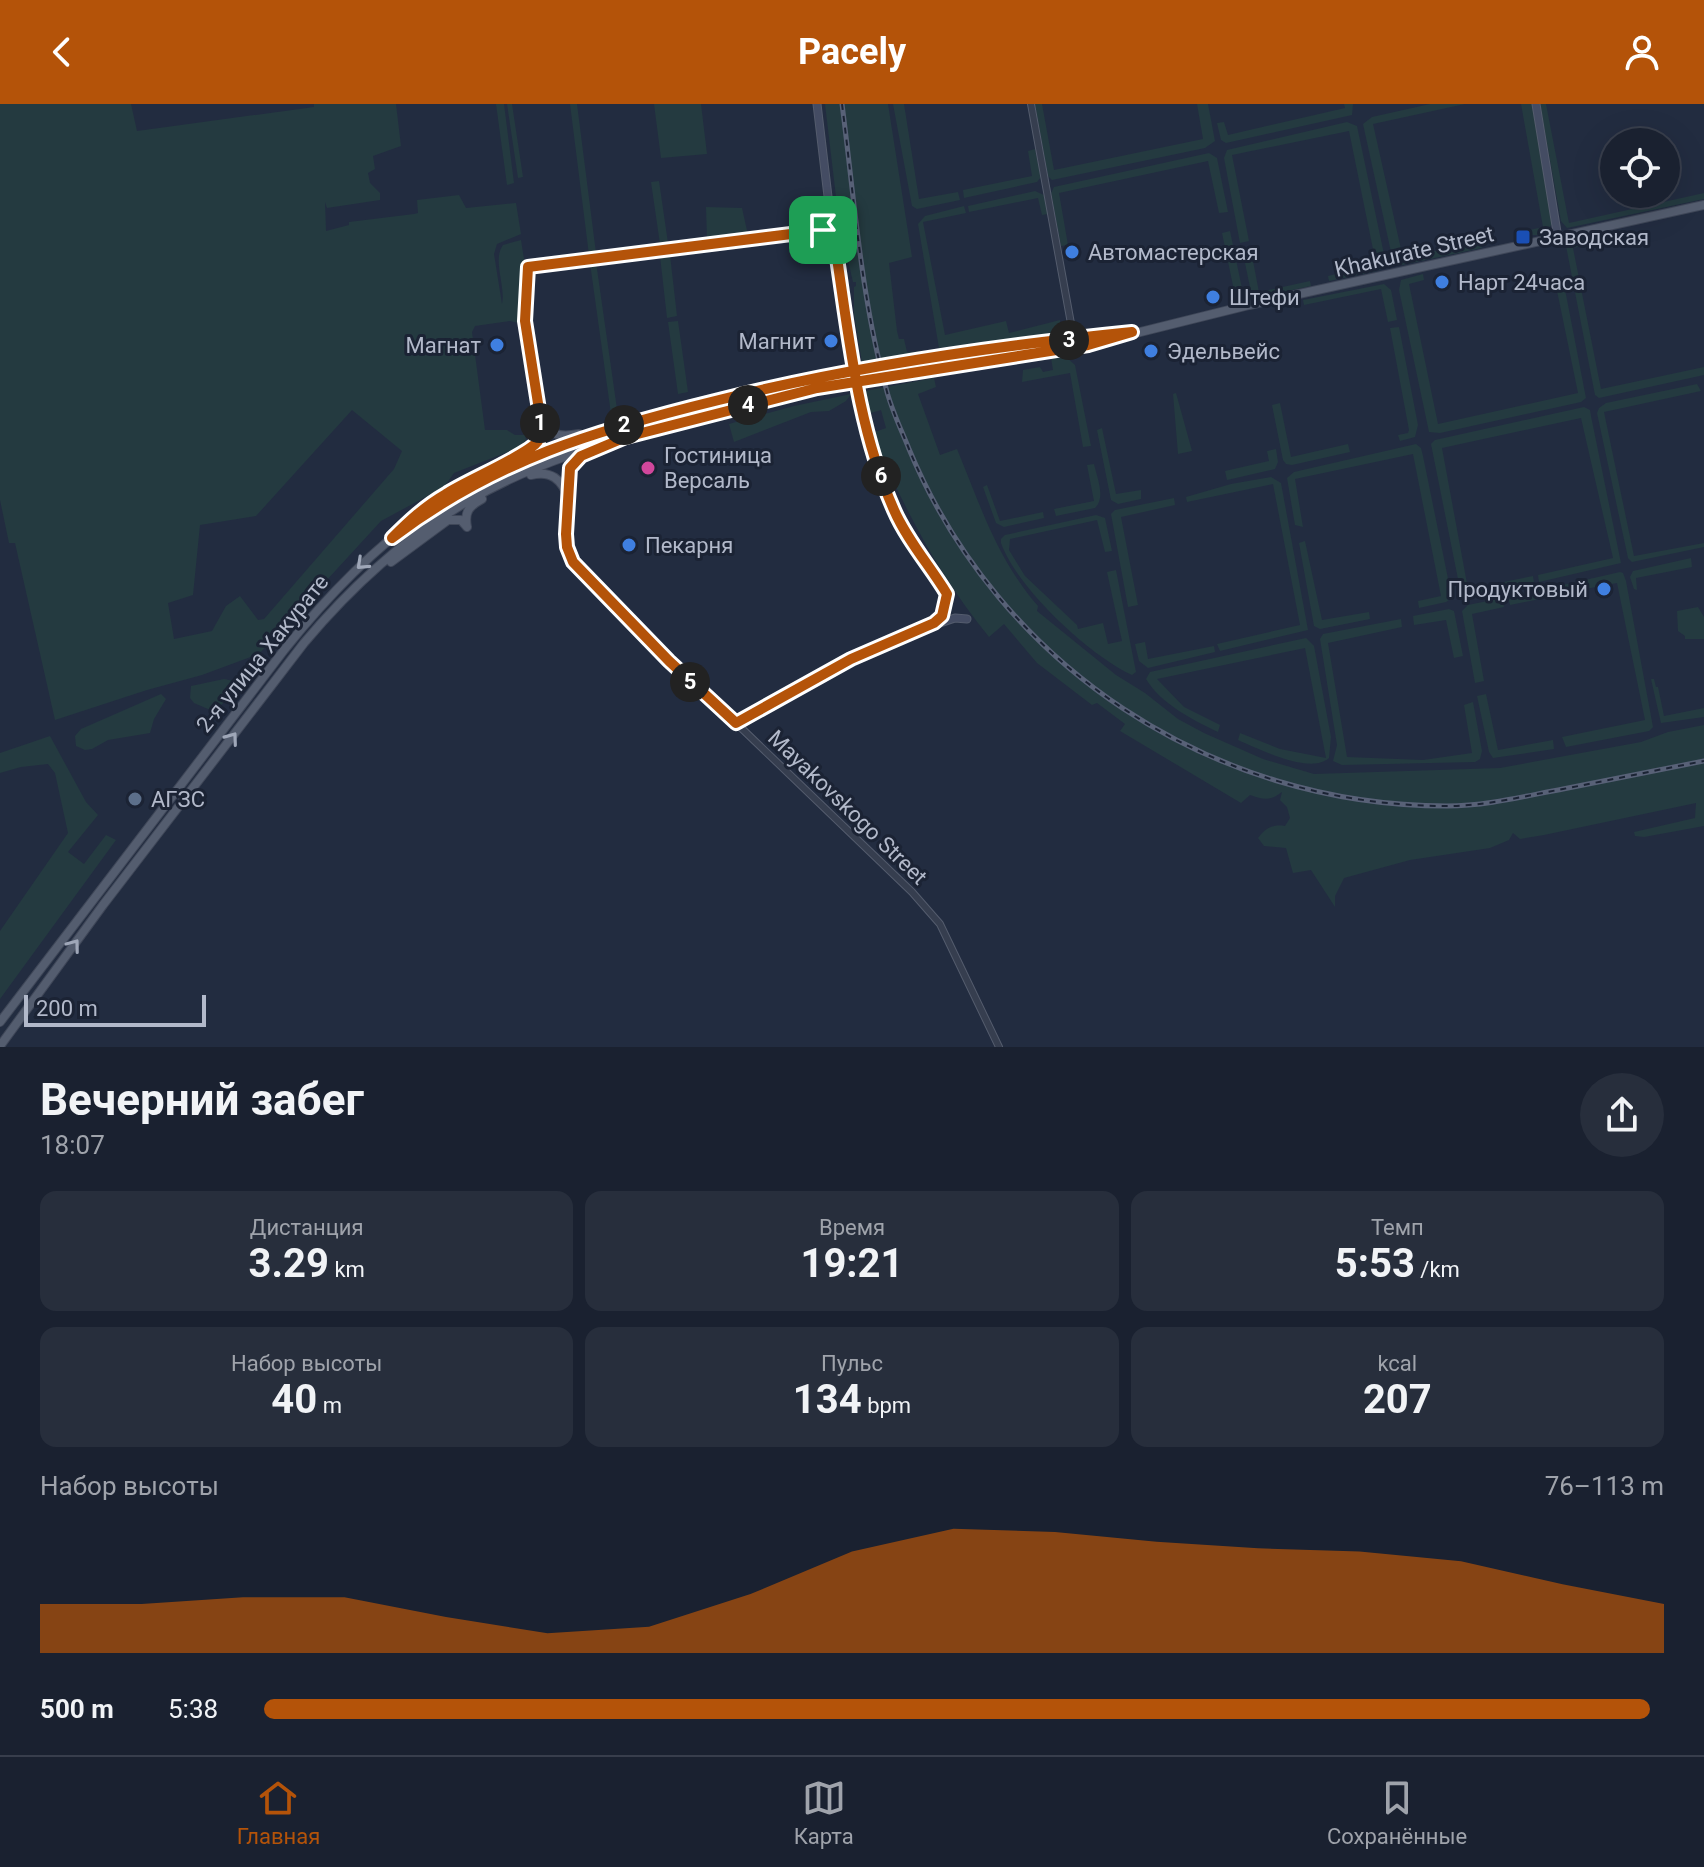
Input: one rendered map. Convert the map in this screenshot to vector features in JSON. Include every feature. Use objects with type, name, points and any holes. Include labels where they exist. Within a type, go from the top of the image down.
[{"type":"main road","points":[[817,104],[832,230],[867,440],[895,513],[947,594],[942,616],[927,628]]},
{"type":"main road","points":[[1536,104],[1558,238]]},
{"type":"main road","name":"Khakurate Street","points":[[1061,343],[1088,345],[1132,332],[1704,205]]},
{"type":"main road","points":[[523,456],[538,441],[540,416],[525,321],[528,267],[832,230]]},
{"type":"main road","name":"Khakurate Street","points":[[1061,343],[1132,332]]},
{"type":"main road","name":"2-я улица Хакурате","points":[[0,1022],[305,623],[333,592],[392,538],[425,513],[523,456],[623,426],[852,369],[1061,343]]},
{"type":"main road","name":"2-я улица Хакурате","points":[[0,1046],[257,703],[319,626],[370,573],[422,530],[467,501],[626,437],[854,381],[1061,343]]},
{"type":"main road","points":[[540,416],[547,430],[555,435],[574,435],[623,426]]},
{"type":"main road","points":[[523,456],[574,435]]},
{"type":"main road","points":[[319,626],[404,551],[473,504],[528,474],[626,437]]},
{"type":"main road","points":[[569,501],[570,468],[581,456]]},
{"type":"main road","points":[[528,474],[544,472],[553,475],[561,482],[569,501]]},
{"type":"main road","name":"Mayakovskogo Street","points":[[569,501],[567,547],[580,571],[697,689],[736,723]]},
{"type":"main road","points":[[448,520],[461,520],[467,527],[466,512],[473,504]]},
{"type":"main road","points":[[736,723],[851,659],[955,618],[967,619]]},
{"type":"street","points":[[1031,104],[1072,329],[1079,337],[1086,337]]},
{"type":"street","points":[[1061,343],[1072,329]]},
{"type":"street","name":"Mayakovskogo Street","points":[[736,723],[901,882],[940,924],[999,1047]]},
{"type":"green space","points":[[0,104],[131,104],[137,131],[314,107],[314,104],[396,104],[401,146],[373,156],[375,169],[368,173],[370,183],[380,193],[380,200],[327,208],[325,202],[326,231],[349,225],[349,222],[418,213],[417,200],[459,195],[466,208],[516,203],[521,234],[497,244],[494,254],[502,304],[500,251],[503,245],[521,240],[525,265],[522,318],[518,323],[510,321],[475,326],[472,332],[485,430],[507,430],[515,435],[525,435],[526,440],[520,447],[454,473],[444,487],[381,521],[259,654],[202,675],[55,720],[15,543],[9,543],[0,500]],"holes":[[[352,410],[402,451],[394,469],[264,619],[258,620],[240,596],[226,606],[212,631],[174,639],[168,603],[193,595],[200,525],[256,516]]]},
{"type":"green space","points":[[496,104],[504,104],[514,183],[507,185]]},
{"type":"green space","points":[[507,104],[512,104],[523,177],[518,178]]},
{"type":"green space","points":[[570,104],[577,104],[596,253],[589,255]]},
{"type":"green space","points":[[654,104],[701,104],[707,154],[661,158]]},
{"type":"green space","points":[[825,104],[888,104],[912,257],[889,263],[897,331],[899,339],[904,339],[907,352],[929,351],[862,362],[854,314],[856,282],[853,282],[839,222]]},
{"type":"green space","points":[[893,104],[904,104],[919,199],[958,192],[960,200],[917,209],[912,206]]},
{"type":"green space","points":[[1035,104],[1042,104],[1054,170],[1203,139],[1197,104],[1208,104],[1215,141],[1205,148],[1052,180],[1048,176]]},
{"type":"green space","points":[[1344,104],[1353,104],[1352,115],[1226,143],[1221,140],[1217,123],[1224,122],[1228,135],[1345,108]]},
{"type":"green space","points":[[1430,104],[1465,104],[1373,124],[1403,258],[1480,241],[1482,248],[1402,265],[1396,263],[1391,252],[1363,124],[1372,117]]},
{"type":"green space","points":[[1521,104],[1532,104],[1552,224],[1543,235],[1526,235],[1525,231],[1543,227]]},
{"type":"green space","points":[[1540,104],[1546,104],[1569,223],[1636,208],[1661,208],[1567,228],[1561,221]]},
{"type":"green space","points":[[1347,122],[1357,126],[1385,259],[1383,268],[1329,281],[1328,276],[1376,264],[1349,131],[1232,155],[1249,241],[1240,243],[1224,158],[1227,150]]},
{"type":"green space","points":[[1035,149],[1041,177],[1037,182],[964,198],[963,190],[1032,176],[1028,151]]},
{"type":"green space","points":[[1209,153],[1217,158],[1228,212],[1219,213],[1208,161],[1059,193],[1068,245],[1061,246],[1051,193],[1054,187]]},
{"type":"green space","points":[[659,181],[668,243],[660,244],[651,182]]},
{"type":"green space","points":[[1035,191],[1044,195],[1048,214],[1042,215],[1038,198],[969,212],[968,206]]},
{"type":"green space","points":[[1704,193],[1704,199],[1680,204],[1680,198]]},
{"type":"green space","points":[[964,206],[966,213],[923,222],[945,335],[1006,321],[1009,333],[1060,320],[1060,332],[939,348],[918,224],[925,216]]},
{"type":"green space","points":[[706,207],[742,208],[748,235],[707,239]]},
{"type":"green space","points":[[1230,231],[1243,293],[1236,300],[1222,233]]},
{"type":"green space","points":[[1616,231],[1617,238],[1573,248],[1601,389],[1704,367],[1704,375],[1599,398],[1595,395],[1566,246],[1573,241]]},
{"type":"green space","points":[[670,255],[677,316],[667,318],[660,256]]},
{"type":"green space","points":[[1253,261],[1259,292],[1310,281],[1311,286],[1260,297],[1251,292],[1245,263]]},
{"type":"green space","points":[[596,262],[617,409],[616,413],[611,414],[590,263]]},
{"type":"green space","points":[[1423,274],[1424,280],[1409,284],[1438,424],[1578,393],[1555,281],[1563,279],[1586,398],[1581,402],[1440,433],[1429,432],[1399,290],[1401,280]]},
{"type":"green space","points":[[1384,284],[1391,290],[1397,320],[1388,322],[1381,289],[1304,305],[1303,300]]},
{"type":"green space","points":[[678,321],[688,392],[678,394],[668,322]]},
{"type":"green space","points":[[1399,327],[1418,425],[1415,437],[1400,441],[1398,435],[1409,430],[1390,328]]},
{"type":"green space","points":[[1065,356],[1075,365],[1091,446],[1083,447],[1070,373],[1022,382],[1023,370],[1040,367],[1043,372],[1053,370],[1051,358]]},
{"type":"green space","points":[[934,378],[936,387],[918,394],[940,455],[957,449],[991,532],[1011,570],[1038,606],[1037,611],[1116,675],[1178,719],[1263,759],[1314,774],[1500,768],[1641,742],[1668,732],[1704,725],[1704,826],[1635,836],[1634,832],[1695,818],[1696,803],[1520,839],[1513,833],[1509,840],[1490,848],[1410,860],[1344,878],[1335,896],[1335,907],[1311,870],[1293,873],[1286,848],[1264,846],[1258,838],[1270,828],[1285,826],[1290,818],[1287,807],[1280,800],[1282,792],[1267,799],[1250,795],[1241,803],[1120,731],[1125,724],[1097,703],[1092,705],[1037,663],[1004,624],[989,637],[954,589],[909,513],[872,433],[886,428],[881,410],[867,411],[865,391]]},
{"type":"green space","points":[[1697,384],[1701,391],[1604,412],[1634,556],[1704,543],[1704,547],[1632,562],[1628,558],[1597,413],[1606,403]]},
{"type":"green space","points":[[1176,393],[1192,451],[1178,454],[1173,394]]},
{"type":"green space","points":[[851,394],[846,401],[829,411],[811,412],[734,442],[729,424]]},
{"type":"green space","points":[[1280,403],[1291,457],[1348,444],[1350,452],[1286,464],[1272,405]]},
{"type":"green space","points":[[1584,407],[1590,410],[1621,563],[1539,582],[1538,575],[1613,558],[1581,418],[1442,448],[1468,589],[1533,576],[1534,583],[1468,596],[1461,594],[1431,444],[1435,440]]},
{"type":"green space","points":[[1102,428],[1116,494],[1141,490],[1141,499],[1118,504],[1111,500],[1097,430]]},
{"type":"green space","points":[[1416,444],[1423,456],[1452,598],[1419,608],[1418,601],[1441,596],[1413,454],[1295,479],[1303,527],[1295,525],[1287,478],[1294,472]]},
{"type":"green space","points":[[1276,449],[1278,462],[1275,469],[1227,480],[1225,471],[1269,461],[1267,451]]},
{"type":"green space","points":[[1094,464],[1099,481],[1098,504],[1095,508],[1056,516],[1054,509],[1094,501],[1087,465]]},
{"type":"green space","points":[[1271,477],[1281,483],[1308,630],[1220,651],[1217,644],[1300,625],[1273,484],[1187,502],[1186,497]]},
{"type":"green space","points":[[987,485],[1000,521],[1043,512],[1044,518],[1004,527],[996,523],[983,487]]},
{"type":"green space","points":[[1174,498],[1175,505],[1121,517],[1138,605],[1128,607],[1111,514],[1115,510]]},
{"type":"green space","points":[[1096,515],[1105,518],[1112,551],[1105,552],[1097,520],[1010,539],[1009,550],[1025,576],[1078,629],[1103,623],[1108,644],[1122,641],[1107,572],[1116,570],[1136,672],[1132,675],[1096,652],[1056,618],[1022,580],[1001,543],[1005,535]]},
{"type":"green space","points":[[1305,541],[1322,620],[1369,612],[1370,619],[1320,629],[1314,626],[1299,543]]},
{"type":"green space","points":[[1691,558],[1692,567],[1636,578],[1637,590],[1634,589],[1630,577],[1633,571]]},
{"type":"green space","points":[[1620,572],[1626,581],[1653,727],[1649,731],[1566,747],[1562,737],[1645,720],[1617,583],[1564,593],[1563,585]]},
{"type":"green space","points":[[1558,586],[1559,595],[1510,605],[1508,597]]},
{"type":"green space","points":[[1502,598],[1504,607],[1472,614],[1484,681],[1475,683],[1462,611],[1468,605]]},
{"type":"green space","points":[[1698,607],[1704,617],[1704,639],[1685,639],[1678,631],[1677,611]]},
{"type":"green space","points":[[1449,609],[1454,611],[1463,656],[1454,658],[1446,620],[1414,625],[1413,616]]},
{"type":"green space","points":[[1401,619],[1402,627],[1328,643],[1347,757],[1423,760],[1472,753],[1464,705],[1473,702],[1482,751],[1480,759],[1475,762],[1342,765],[1333,761],[1337,745],[1320,639],[1323,634]]},
{"type":"green space","points":[[1306,638],[1314,646],[1331,737],[1329,758],[1320,762],[1310,764],[1284,759],[1238,740],[1240,733],[1280,749],[1326,758],[1305,648],[1157,679],[1184,707],[1220,725],[1218,732],[1169,704],[1146,679],[1150,672]]},
{"type":"green space","points":[[1145,642],[1148,659],[1214,646],[1215,652],[1148,668],[1139,661],[1135,644]]},
{"type":"green space","points":[[224,679],[234,681],[234,691],[215,712],[194,703],[190,698],[191,686]]},
{"type":"green space","points":[[1651,679],[1658,687],[1664,716],[1704,708],[1704,717],[1661,723]]},
{"type":"green space","points":[[161,694],[166,699],[150,733],[108,740],[92,749],[76,746],[75,736],[81,729]]},
{"type":"green space","points":[[1486,694],[1498,750],[1553,740],[1554,749],[1493,758],[1477,696]]},
{"type":"green space","points":[[50,736],[86,802],[98,815],[68,852],[84,864],[106,835],[116,840],[0,999],[0,931],[68,833],[55,773],[48,764],[0,773],[0,753]]},
{"type":"railway","points":[[842,104],[870,319],[888,396],[909,449],[948,527],[998,596],[1057,657],[1124,709],[1197,750],[1276,781],[1360,800],[1447,806],[1476,804],[1704,761]]},
{"type":"place","name":"Заводская","points":[[1523,237]]},
{"type":"place","name":"Автомастерская","points":[[1072,252]]},
{"type":"place","name":"Нарт 24часа","points":[[1442,282]]},
{"type":"place","name":"Штефи","points":[[1213,297]]},
{"type":"place","name":"Магнит","points":[[831,341]]},
{"type":"place","name":"Магнат","points":[[497,345]]},
{"type":"place","name":"Эдельвейс","points":[[1151,351]]},
{"type":"place","name":"Гостиница Версаль","points":[[648,468]]},
{"type":"place","name":"Пекарня","points":[[629,545]]},
{"type":"place","name":"Продуктовый","points":[[1604,589]]},
{"type":"place","name":"АГЗС","points":[[135,799]]},
{"type":"route","points":[[823,230],[528,267],[525,321],[540,416],[538,441],[528,452],[471,478],[445,494],[420,511],[392,538],[425,513],[521,460],[636,422],[852,369],[927,357],[1132,332],[1088,345],[1061,348],[946,367],[900,374],[854,381],[781,396],[626,437],[581,456],[570,468],[566,534],[573,562],[697,689],[736,723],[851,659],[934,623],[947,606],[947,594],[895,513],[867,440],[863,423],[859,393],[853,360],[832,230],[823,230]]}]
